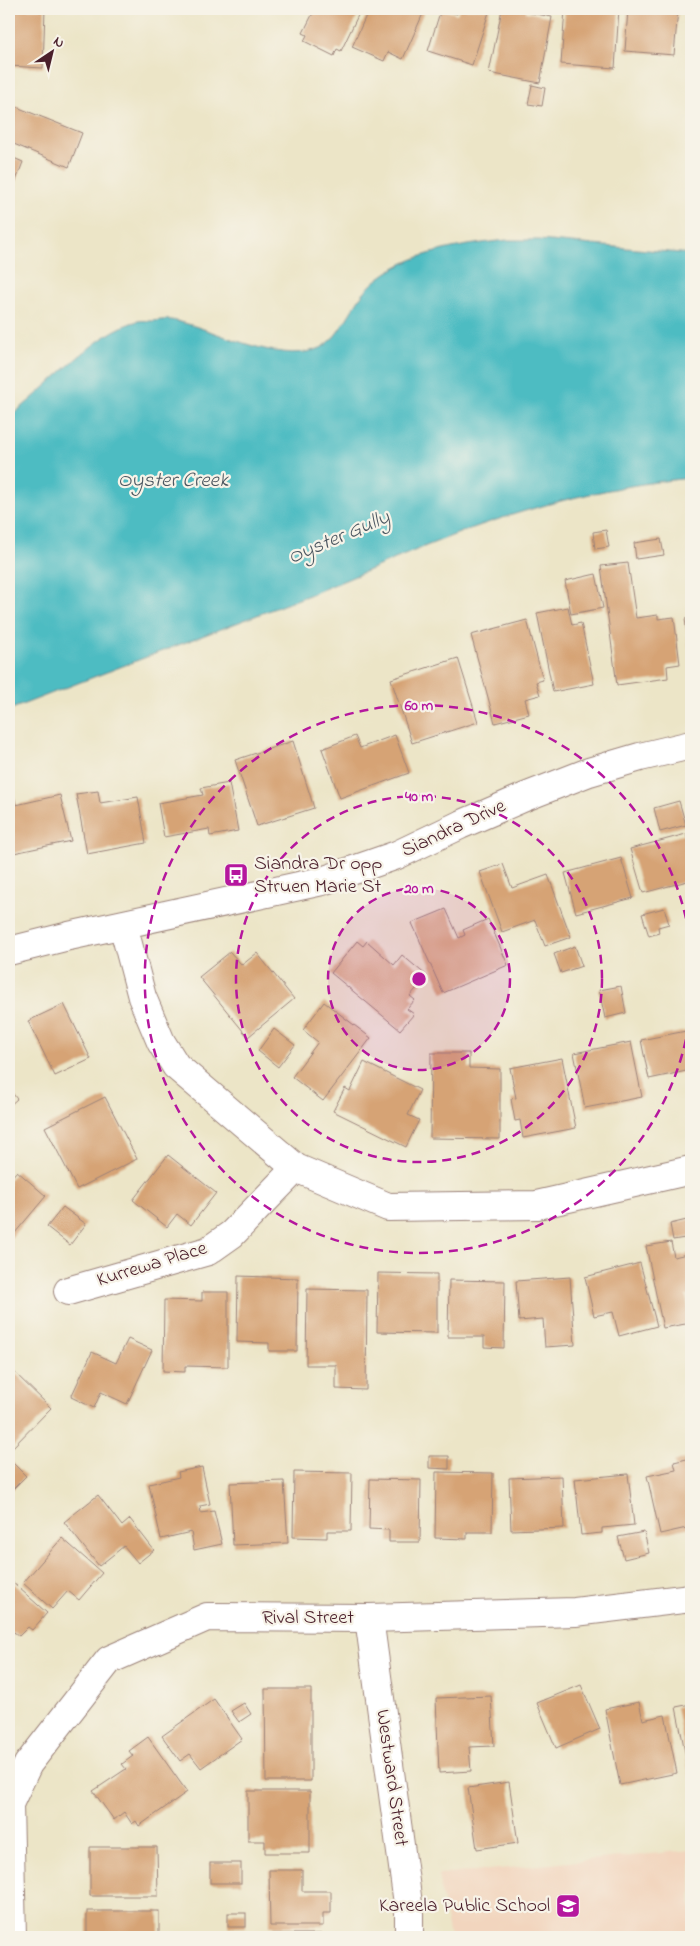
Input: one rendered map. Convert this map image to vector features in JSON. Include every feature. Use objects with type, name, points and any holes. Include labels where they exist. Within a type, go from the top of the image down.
[{"type":"street","name":"Siandra Drive","points":[[9,951],[69,936],[322,882],[397,855],[524,797],[589,772],[640,756],[691,745]]},
{"type":"street","points":[[123,925],[142,997],[161,1042],[176,1066],[296,1168],[388,1207],[537,1205],[691,1170]]},
{"type":"street","name":"Kurrewa Place","points":[[68,1291],[208,1251],[232,1234],[296,1168]]},
{"type":"street","name":"Rival Street","points":[[12,1937],[9,1804],[28,1764],[109,1660],[207,1617],[369,1618],[575,1612],[691,1598]]},
{"type":"street","name":"Westward Street","points":[[369,1618],[409,1911],[408,1937]]},
{"type":"shaded area","name":"Kareela Public School","points":[[691,1850],[691,1937],[450,1937],[438,1875]]},
{"type":"water","name":"Oyster Creek","points":[[508,240],[539,240],[691,254],[691,478],[634,485],[577,497],[467,530],[309,595],[9,710],[9,417],[88,349],[122,327],[138,321],[173,320],[247,344],[284,352],[318,349],[332,340],[365,291],[379,278],[395,268],[413,259],[451,248]]},
{"type":"building","points":[[9,9],[45,9],[43,68],[9,66]]},
{"type":"building","points":[[315,9],[319,11],[320,9],[361,9],[341,51],[337,49],[334,56],[304,41],[307,35],[303,33]]},
{"type":"building","points":[[369,9],[425,9],[403,59],[388,52],[384,61],[352,47]]},
{"type":"building","points":[[441,9],[457,14],[459,9],[490,9],[472,65],[428,51]]},
{"type":"building","points":[[502,9],[526,9],[526,12],[552,17],[540,83],[489,73]]},
{"type":"building","points":[[565,9],[619,9],[615,68],[561,64]]},
{"type":"building","points":[[628,9],[678,9],[674,55],[625,51]]},
{"type":"building","points":[[532,85],[545,88],[542,106],[528,104]]},
{"type":"building","points":[[9,104],[82,133],[69,167],[9,142]]},
{"type":"building","points":[[9,156],[23,162],[9,199]]},
{"type":"building","points":[[606,530],[609,547],[595,549],[593,532]]},
{"type":"building","points":[[661,539],[664,555],[636,559],[634,543]]},
{"type":"building","points":[[628,563],[636,618],[658,615],[658,619],[674,617],[680,664],[667,666],[668,678],[617,685],[601,566]]},
{"type":"building","points":[[596,574],[603,608],[571,614],[565,581]]},
{"type":"building","points":[[568,607],[572,625],[581,623],[594,684],[553,692],[537,613]]},
{"type":"building","points":[[691,618],[691,656],[690,656],[685,619]]},
{"type":"building","points":[[527,620],[543,680],[536,682],[540,695],[525,699],[529,714],[495,723],[471,635]]},
{"type":"building","points":[[458,658],[478,722],[412,743],[391,679]]},
{"type":"building","points":[[395,735],[409,773],[340,798],[322,749],[355,736],[360,748]]},
{"type":"building","points":[[293,741],[314,808],[257,826],[235,760]]},
{"type":"building","points":[[229,783],[238,831],[210,836],[209,829],[164,837],[158,803],[203,795],[201,788]]},
{"type":"building","points":[[12,786],[16,805],[60,795],[71,841],[9,854],[9,787]]},
{"type":"building","points":[[98,791],[100,803],[138,797],[146,843],[87,854],[76,794]]},
{"type":"building","points":[[679,801],[686,825],[660,832],[654,808]]},
{"type":"building","points":[[686,834],[691,851],[691,880],[643,893],[630,849]]},
{"type":"building","points":[[621,858],[633,898],[576,913],[565,873]]},
{"type":"building","points":[[503,864],[512,888],[548,875],[571,937],[545,946],[535,920],[502,932],[480,872]]},
{"type":"building","points":[[664,908],[669,924],[658,927],[659,933],[649,936],[642,914]]},
{"type":"building","points":[[446,909],[459,938],[465,935],[463,930],[488,919],[508,965],[443,993],[412,923]]},
{"type":"building","points":[[357,941],[363,946],[367,941],[394,965],[402,955],[427,976],[410,996],[415,1000],[407,1009],[414,1014],[400,1030],[331,973]]},
{"type":"building","points":[[575,946],[582,966],[561,973],[554,954]]},
{"type":"building","points":[[230,952],[242,965],[257,953],[294,999],[248,1037],[199,977]]},
{"type":"building","points":[[621,986],[626,1013],[605,1018],[599,990]]},
{"type":"building","points":[[324,1002],[371,1038],[323,1101],[292,1077],[318,1042],[303,1030]]},
{"type":"building","points":[[64,1004],[91,1059],[55,1076],[28,1021]]},
{"type":"building","points":[[274,1029],[295,1045],[278,1067],[258,1051]]},
{"type":"building","points":[[691,1030],[691,1070],[649,1079],[641,1040]]},
{"type":"building","points":[[631,1042],[642,1097],[585,1108],[574,1053]]},
{"type":"building","points":[[431,1053],[469,1053],[469,1068],[500,1069],[500,1139],[430,1138]]},
{"type":"building","points":[[562,1058],[576,1128],[523,1138],[520,1120],[515,1121],[511,1099],[516,1098],[510,1068]]},
{"type":"building","points":[[364,1062],[420,1090],[408,1115],[419,1120],[406,1147],[333,1111],[345,1088],[350,1091]]},
{"type":"building","points":[[9,1089],[17,1099],[9,1106]]},
{"type":"building","points":[[105,1097],[137,1159],[77,1189],[45,1127]]},
{"type":"building","points":[[168,1155],[216,1193],[191,1225],[177,1214],[167,1227],[133,1200]]},
{"type":"building","points":[[17,1171],[46,1196],[9,1240],[9,1180]]},
{"type":"building","points":[[63,1207],[86,1224],[70,1245],[47,1227]]},
{"type":"building","points":[[691,1219],[691,1237],[673,1240],[670,1224]]},
{"type":"building","points":[[671,1242],[674,1257],[691,1253],[691,1295],[686,1296],[691,1323],[663,1328],[646,1246]]},
{"type":"building","points":[[640,1263],[657,1326],[619,1336],[613,1312],[594,1316],[585,1277]]},
{"type":"building","points":[[378,1273],[437,1274],[437,1333],[377,1332]]},
{"type":"building","points":[[238,1276],[298,1278],[297,1351],[269,1351],[269,1343],[237,1342]]},
{"type":"building","points":[[570,1277],[575,1345],[545,1347],[543,1319],[519,1321],[516,1281]]},
{"type":"building","points":[[449,1280],[505,1281],[504,1348],[484,1347],[484,1337],[448,1337]]},
{"type":"building","points":[[307,1289],[367,1290],[366,1390],[336,1389],[336,1365],[306,1365]]},
{"type":"building","points":[[202,1292],[228,1292],[228,1367],[185,1366],[185,1372],[163,1371],[164,1300],[202,1301]]},
{"type":"building","points":[[128,1339],[152,1350],[127,1404],[101,1392],[94,1408],[71,1397],[92,1352],[116,1363]]},
{"type":"building","points":[[9,1369],[51,1408],[9,1451]]},
{"type":"building","points":[[429,1456],[449,1456],[449,1469],[429,1468]]},
{"type":"building","points":[[691,1458],[691,1527],[660,1534],[647,1476],[676,1470],[674,1462]]},
{"type":"building","points":[[9,1459],[26,1476],[12,1490],[9,1486]]},
{"type":"building","points":[[202,1467],[210,1504],[200,1506],[201,1513],[214,1511],[222,1544],[194,1550],[191,1532],[161,1539],[149,1484],[179,1477],[178,1472]]},
{"type":"building","points":[[294,1472],[352,1473],[351,1531],[327,1531],[327,1538],[293,1537]]},
{"type":"building","points":[[436,1472],[493,1473],[492,1532],[467,1532],[467,1539],[435,1538]]},
{"type":"building","points":[[628,1474],[634,1525],[602,1528],[602,1533],[581,1535],[575,1479]]},
{"type":"building","points":[[562,1476],[564,1528],[511,1530],[509,1478]]},
{"type":"building","points":[[370,1479],[421,1480],[420,1542],[389,1542],[389,1530],[369,1529]]},
{"type":"building","points":[[284,1481],[288,1543],[233,1545],[230,1483]]},
{"type":"building","points":[[98,1495],[122,1526],[130,1519],[154,1550],[138,1563],[124,1546],[99,1566],[64,1522]]},
{"type":"building","points":[[644,1532],[649,1553],[624,1559],[618,1537]]},
{"type":"building","points":[[62,1538],[102,1573],[79,1600],[68,1591],[52,1609],[23,1583]]},
{"type":"building","points":[[9,1579],[47,1613],[32,1630],[28,1627],[19,1636],[14,1632],[9,1638]]},
{"type":"building","points":[[581,1685],[600,1729],[556,1748],[537,1703]]},
{"type":"building","points":[[265,1689],[311,1689],[311,1781],[266,1781]]},
{"type":"building","points":[[491,1696],[494,1746],[469,1747],[471,1771],[439,1773],[436,1698]]},
{"type":"building","points":[[214,1699],[242,1739],[201,1768],[190,1754],[180,1761],[162,1736]]},
{"type":"building","points":[[639,1702],[643,1720],[665,1715],[677,1773],[620,1785],[605,1709]]},
{"type":"building","points":[[244,1703],[251,1714],[239,1722],[231,1711]]},
{"type":"building","points":[[691,1704],[691,1777],[690,1777],[676,1707]]},
{"type":"building","points":[[148,1737],[187,1792],[139,1826],[136,1821],[132,1824],[124,1812],[114,1820],[93,1791],[126,1769],[122,1764],[133,1756],[129,1751]]},
{"type":"building","points":[[509,1782],[518,1843],[477,1849],[468,1788]]},
{"type":"building","points":[[248,1791],[310,1791],[310,1853],[265,1853],[265,1841],[248,1841]]},
{"type":"building","points":[[90,1847],[157,1847],[158,1896],[90,1896]]},
{"type":"building","points":[[210,1863],[241,1863],[241,1883],[210,1883]]},
{"type":"building","points":[[269,1870],[302,1870],[302,1891],[331,1891],[331,1913],[323,1913],[323,1926],[270,1926]]},
{"type":"building","points":[[87,1911],[159,1911],[159,1937],[87,1937]]},
{"type":"building","points":[[228,1913],[246,1913],[246,1927],[228,1927]]},
{"type":"building","points":[[273,1934],[342,1934],[342,1937],[273,1937]]},
{"type":"place","name":"Siandra Dr opp Struen Marie St","points":[[236,875]]},
{"type":"place","name":"Kareela Public School","points":[[568,1906]]},
{"type":"water label","name":"Oyster Gully","points":[[339,538]]}]
